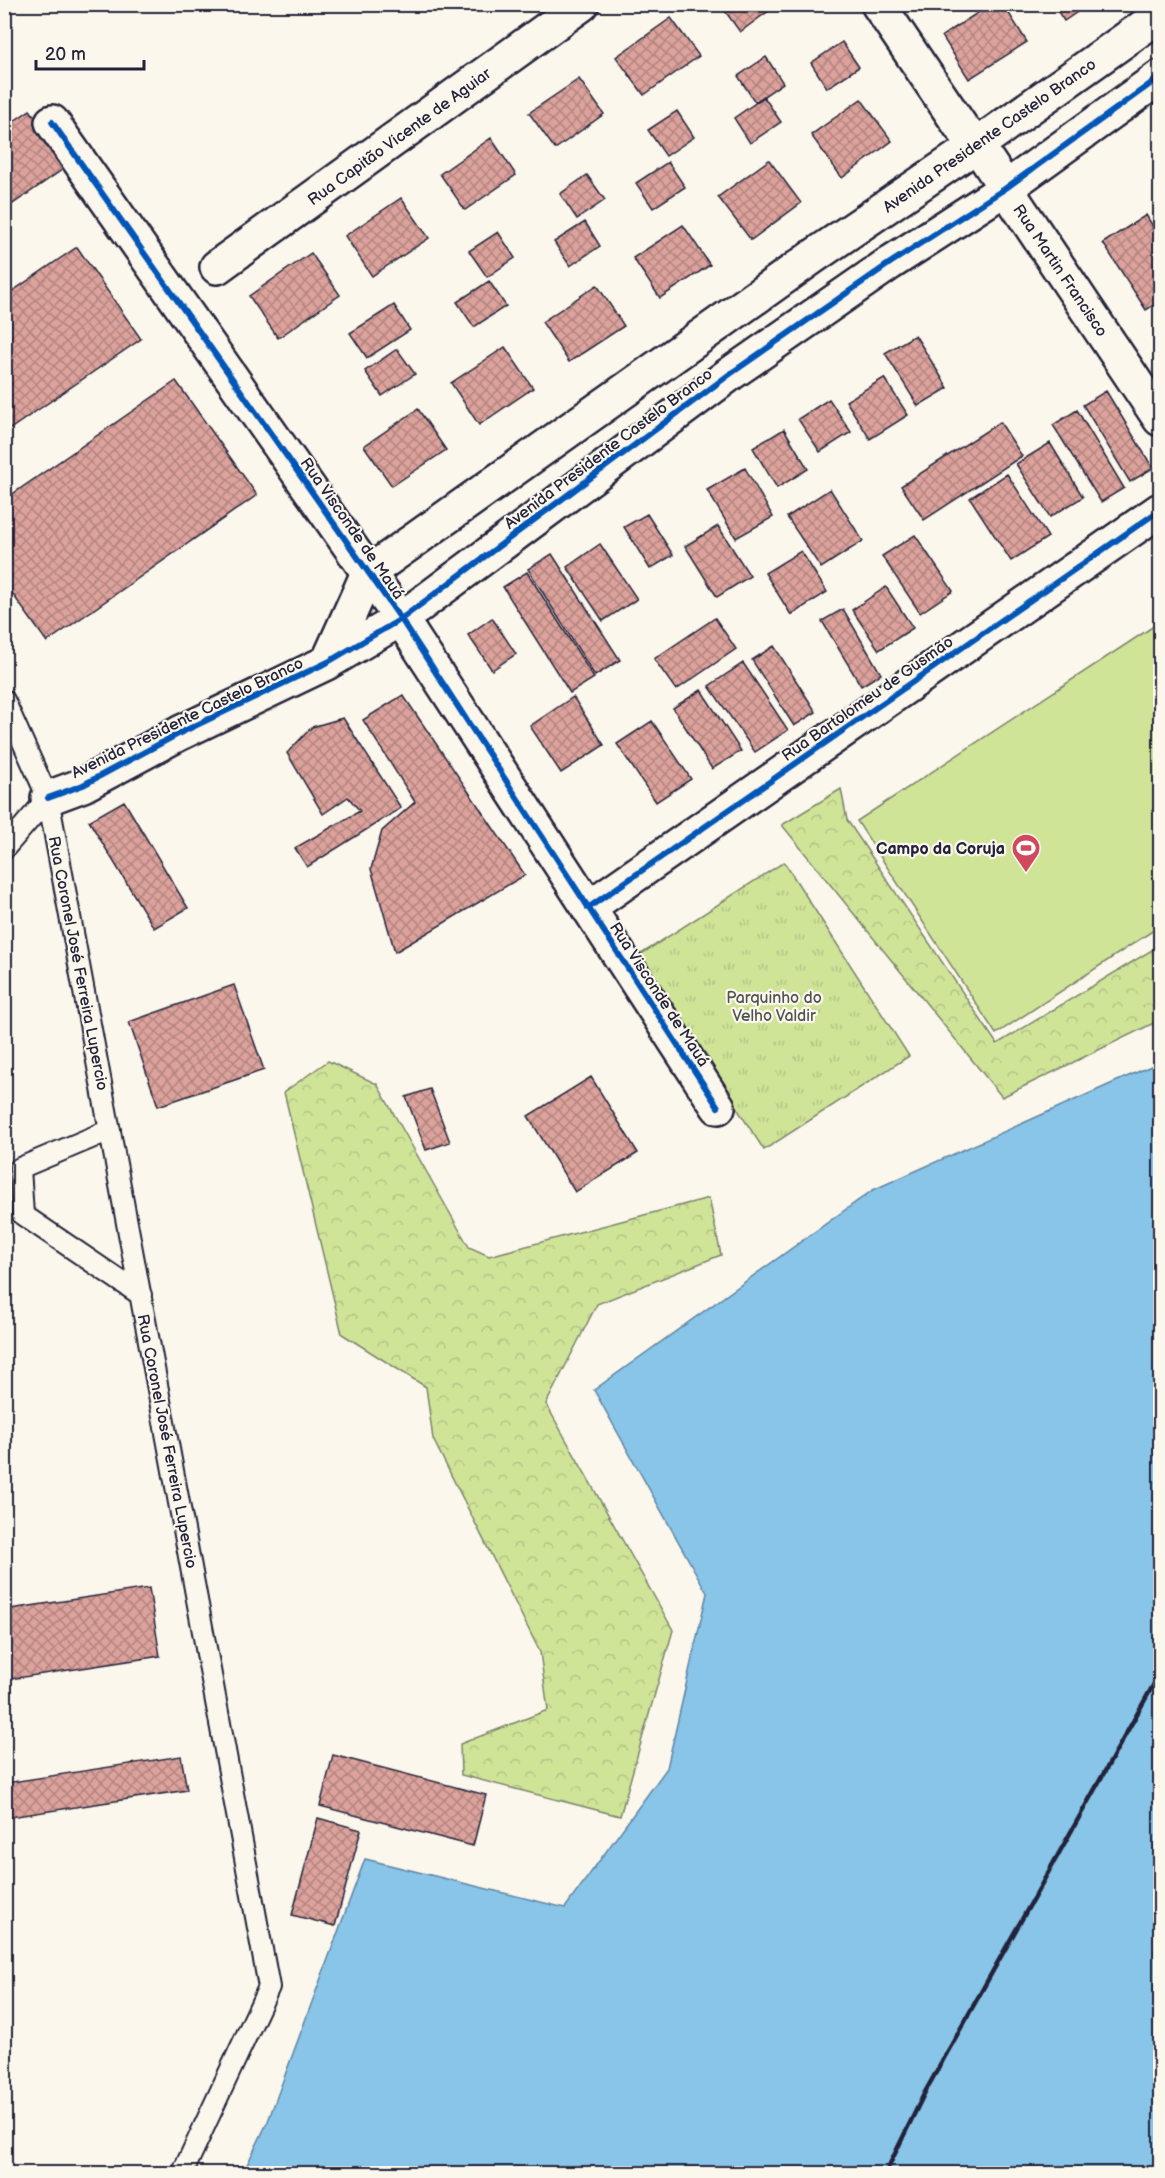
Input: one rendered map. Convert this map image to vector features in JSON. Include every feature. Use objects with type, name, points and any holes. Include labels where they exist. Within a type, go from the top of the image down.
[{"type":"street","name":"Rua Capitão Vicente de Aguiar","points":[[217,267],[582,4]]},
{"type":"street","name":"Rua Martin Francisco","points":[[878,4],[961,127],[977,145],[1161,420]]},
{"type":"street","name":"Avenida Presidente Castelo Branco","points":[[328,662],[368,573],[795,269],[977,145],[1161,15]]},
{"type":"street","name":"Avenida Presidente Castelo Branco","points":[[48,798],[83,785],[180,733],[328,662],[401,619],[730,374],[890,263],[1006,188],[1161,77]]},
{"type":"street","name":"Rua Visconde de Mauá","points":[[52,122],[401,619],[718,1107]]},
{"type":"street","name":"Rua Bartolomeu de Gusmão","points":[[588,908],[1161,510]]},
{"type":"lane","name":"Rua Coronel José Ferreira Lupercio","points":[[4,700],[48,798],[269,1988],[182,2174]]},
{"type":"lane","name":"Avenida Presidente Castelo Branco","points":[[4,849],[48,798]]},
{"type":"lane","points":[[110,1130],[20,1168],[23,1215],[141,1295]]},
{"type":"green space","name":"Campo da Coruja","points":[[1160,622],[1160,926],[996,1034],[857,821]]},
{"type":"green space","points":[[841,789],[847,820],[997,1044],[1160,945],[1160,1020],[1002,1097],[782,825]]},
{"type":"green space","name":"Parquinho do Velho Valdir","points":[[784,862],[909,1056],[764,1150],[638,956]]},
{"type":"green space","points":[[328,1061],[377,1084],[469,1247],[489,1256],[709,1198],[721,1255],[597,1304],[546,1404],[673,1630],[620,1816],[461,1775],[460,1744],[548,1710],[540,1652],[433,1439],[426,1387],[342,1334],[284,1092]]},
{"type":"water","points":[[1160,1062],[1160,2173],[243,2173],[268,2121],[365,1859],[565,1908],[667,1768],[707,1593],[594,1390],[873,1190]]},
{"type":"building","points":[[720,4],[778,4],[740,32]]},
{"type":"building","points":[[991,4],[1003,4],[1027,42],[969,79],[942,36]]},
{"type":"building","points":[[1053,4],[1089,4],[1064,21]]},
{"type":"building","points":[[671,18],[699,56],[644,95],[616,57]]},
{"type":"building","points":[[842,42],[859,67],[827,88],[811,63]]},
{"type":"building","points":[[766,57],[783,83],[755,102],[738,76]]},
{"type":"building","points":[[579,79],[604,114],[555,149],[529,113]]},
{"type":"building","points":[[764,97],[781,122],[750,143],[734,118]]},
{"type":"building","points":[[861,99],[892,141],[842,178],[811,135]]},
{"type":"building","points":[[30,110],[69,165],[4,210],[4,128]]},
{"type":"building","points":[[677,111],[694,137],[666,156],[648,130]]},
{"type":"building","points":[[491,138],[516,175],[465,210],[440,174]]},
{"type":"building","points":[[769,160],[801,203],[751,240],[718,197]]},
{"type":"building","points":[[668,162],[685,187],[653,208],[636,183]]},
{"type":"building","points":[[587,175],[605,200],[577,219],[560,194]]},
{"type":"building","points":[[401,198],[429,238],[372,276],[345,236]]},
{"type":"building","points":[[1146,215],[1160,238],[1160,301],[1146,310],[1103,243]]},
{"type":"building","points":[[585,222],[600,246],[570,266],[554,242]]},
{"type":"building","points":[[683,225],[710,265],[660,298],[633,258]]},
{"type":"building","points":[[498,232],[515,258],[487,277],[469,251]]},
{"type":"building","points":[[77,247],[141,339],[10,429],[4,422],[4,297]]},
{"type":"building","points":[[311,253],[340,295],[278,338],[249,296]]},
{"type":"building","points":[[489,281],[506,306],[474,327],[457,302]]},
{"type":"building","points":[[597,285],[624,326],[569,362],[542,322]]},
{"type":"building","points":[[394,305],[410,330],[367,358],[350,333]]},
{"type":"building","points":[[915,335],[948,388],[918,406],[885,353]]},
{"type":"building","points":[[505,347],[533,388],[479,425],[451,383]]},
{"type":"building","points":[[397,349],[415,374],[382,396],[365,371]]},
{"type":"building","points":[[884,378],[908,415],[870,439],[846,401]]},
{"type":"building","points":[[176,381],[257,495],[47,642],[4,582],[4,500]]},
{"type":"building","points":[[1106,391],[1153,468],[1130,482],[1083,405]]},
{"type":"building","points":[[829,399],[851,432],[820,452],[798,419]]},
{"type":"building","points":[[418,409],[446,450],[392,486],[364,446]]},
{"type":"building","points":[[1077,410],[1124,488],[1101,502],[1053,425]]},
{"type":"building","points":[[1000,422],[1022,456],[924,520],[901,486]]},
{"type":"building","points":[[784,429],[808,469],[777,488],[753,448]]},
{"type":"building","points":[[1050,443],[1083,497],[1050,517],[1016,464]]},
{"type":"building","points":[[745,468],[773,517],[736,538],[707,490]]},
{"type":"building","points":[[1007,474],[1048,537],[1011,561],[970,498]]},
{"type":"building","points":[[830,489],[863,541],[821,568],[787,517]]},
{"type":"building","points":[[647,514],[673,555],[650,569],[624,527]]},
{"type":"building","points":[[718,526],[750,576],[717,597],[685,546]]},
{"type":"building","points":[[915,535],[953,591],[920,613],[882,556]]},
{"type":"building","points":[[600,544],[637,599],[603,621],[567,567]]},
{"type":"building","points":[[801,551],[827,592],[791,615],[765,573]]},
{"type":"building","points":[[552,554],[620,660],[595,676],[528,569]]},
{"type":"building","points":[[527,572],[594,678],[570,693],[503,587]]},
{"type":"building","points":[[886,587],[913,628],[879,650],[852,610]]},
{"type":"building","points":[[843,609],[881,674],[861,686],[822,621]]},
{"type":"building","points":[[492,618],[516,654],[492,670],[468,635]]},
{"type":"building","points":[[715,618],[736,649],[676,690],[654,659]]},
{"type":"building","points":[[774,646],[816,712],[794,726],[752,660]]},
{"type":"building","points":[[743,663],[788,730],[755,752],[709,686]]},
{"type":"building","points":[[701,690],[741,751],[712,769],[673,708]]},
{"type":"building","points":[[403,695],[525,875],[395,952],[371,869],[382,831],[415,802],[363,720]]},
{"type":"building","points":[[573,697],[604,745],[561,773],[530,726]]},
{"type":"building","points":[[343,718],[401,808],[307,867],[295,848],[360,811],[348,797],[323,814],[287,753],[312,727]]},
{"type":"building","points":[[652,721],[691,779],[656,802],[617,744]]},
{"type":"building","points":[[124,801],[188,908],[154,928],[89,821]]},
{"type":"building","points":[[234,985],[264,1070],[158,1106],[129,1022]]},
{"type":"building","points":[[591,1077],[638,1153],[575,1192],[528,1116]]},
{"type":"building","points":[[430,1089],[450,1142],[426,1150],[406,1097]]},
{"type":"building","points":[[149,1588],[160,1656],[4,1680],[4,1610]]},
{"type":"building","points":[[333,1755],[486,1795],[473,1846],[320,1806]]},
{"type":"building","points":[[181,1756],[187,1790],[4,1818],[4,1775],[6,1783]]},
{"type":"building","points":[[318,1818],[361,1830],[335,1926],[292,1915]]},
{"type":"railway","points":[[885,2174],[925,2092],[1160,1673]]},
{"type":"cycle path","points":[[48,798],[83,785],[180,733],[328,662],[401,619],[730,374],[890,263],[1006,188],[1160,77]]},
{"type":"cycle path","points":[[52,122],[401,619],[718,1107]]},
{"type":"cycle path","points":[[588,908],[1160,510]]},
{"type":"place","name":"Campo da Coruja","points":[[1026,874]]}]
